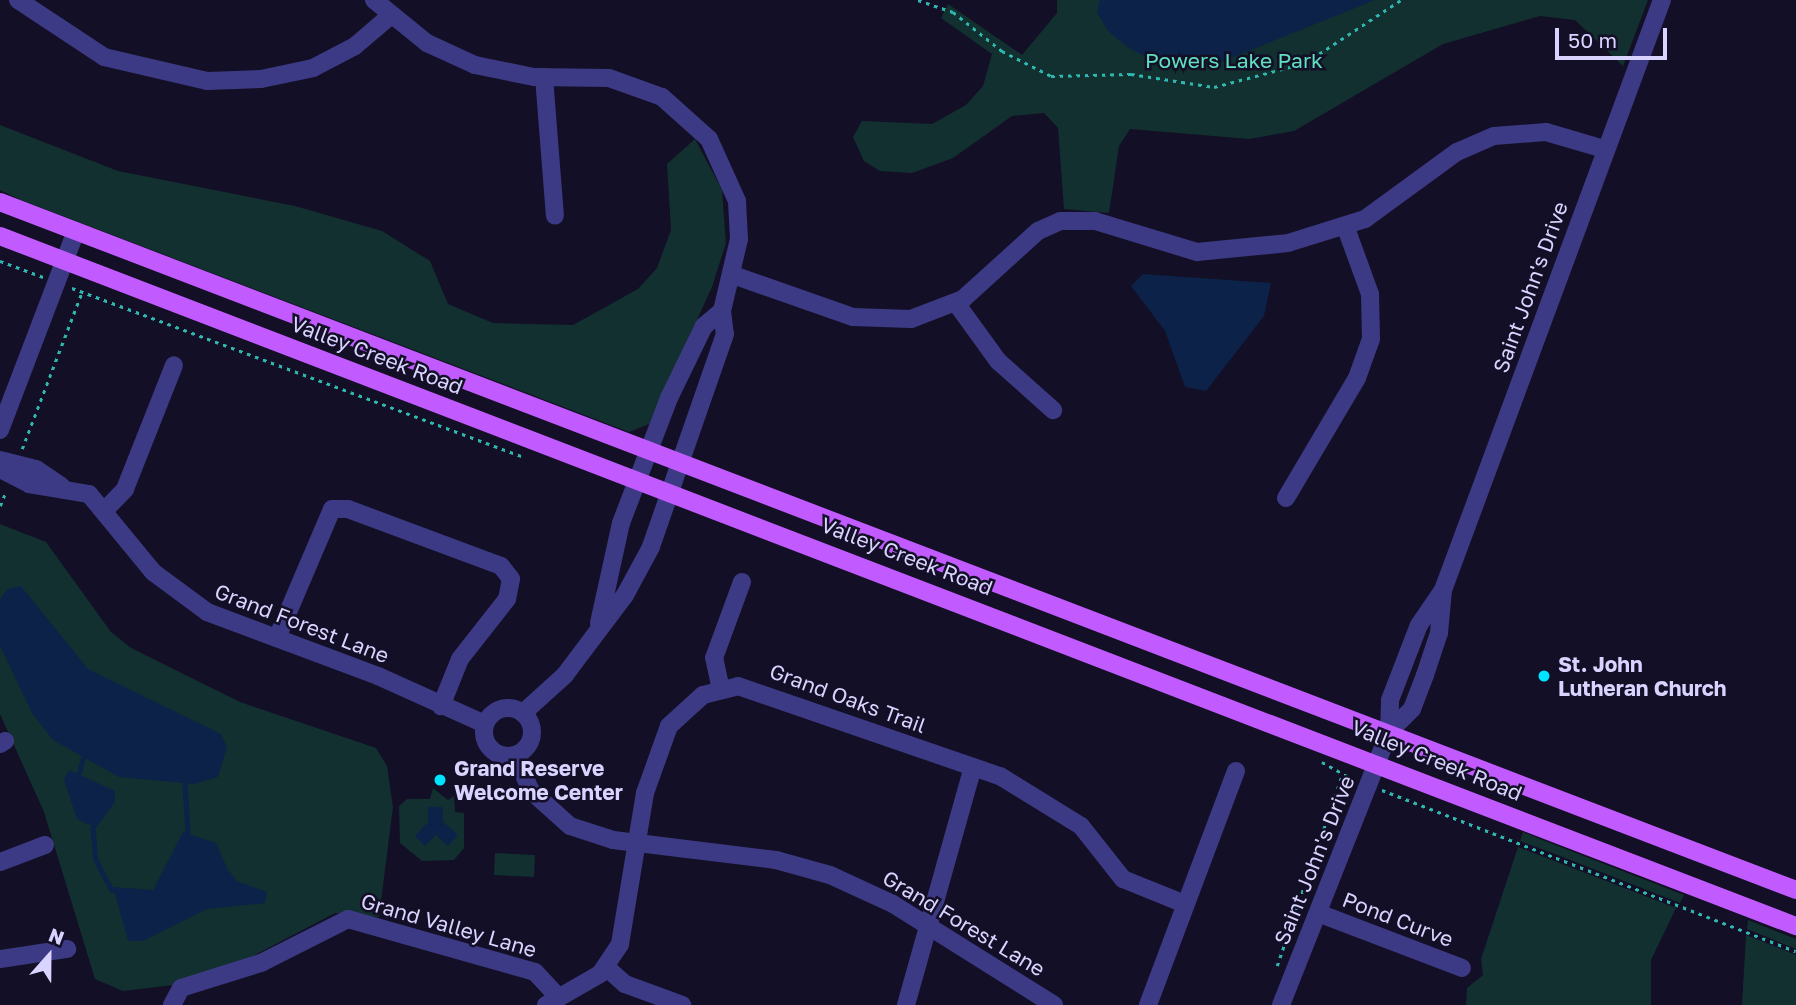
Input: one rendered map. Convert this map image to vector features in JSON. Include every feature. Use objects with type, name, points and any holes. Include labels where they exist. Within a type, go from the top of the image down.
[{"type":"main road","name":"Valley Creek Road","points":[[0,202],[1390,732],[1796,890]]},
{"type":"main road","name":"Valley Creek Road","points":[[0,236],[1378,761],[1796,926]]},
{"type":"street","points":[[18,0],[56,30],[110,59],[166,76],[219,82],[313,68],[355,46],[390,16]]},
{"type":"street","points":[[374,0],[390,16],[459,59],[544,77],[633,84],[668,100],[700,128],[724,163],[737,201],[733,275],[722,311],[725,334],[673,491],[635,579],[599,623],[565,675],[523,713]]},
{"type":"street","name":"Saint John's Drive","points":[[1281,1005],[1390,732],[1390,700],[1419,625],[1443,590],[1661,0]]},
{"type":"street","points":[[544,77],[555,216]]},
{"type":"street","points":[[733,275],[871,320],[911,319],[956,303],[1038,231],[1066,220],[1095,221],[1202,252],[1288,243],[1346,228],[1386,207],[1462,149],[1494,136],[1546,132],[1604,149]]},
{"type":"street","points":[[1286,498],[1357,378],[1371,339],[1370,294],[1346,228]]},
{"type":"street","points":[[0,430],[76,231]]},
{"type":"street","points":[[956,303],[998,361],[1054,410]]},
{"type":"street","points":[[599,623],[604,585],[649,449],[704,326],[722,311]]},
{"type":"street","points":[[105,510],[125,489],[174,365]]},
{"type":"street","name":"Grand Forest Lane","points":[[7,467],[89,494],[169,587],[207,612],[485,724]]},
{"type":"street","points":[[277,638],[332,509],[348,509],[501,566],[511,579],[507,599],[460,659],[441,706]]},
{"type":"street","points":[[722,690],[713,663],[743,582]]},
{"type":"street","name":"Grand Oaks Trail","points":[[607,968],[621,939],[645,793],[669,726],[690,702],[722,690],[765,691],[973,767],[1081,826],[1123,879],[1185,904]]},
{"type":"street","points":[[503,708],[523,713],[532,736],[516,755],[492,750],[485,724],[503,708]]},
{"type":"street","name":"Grand Forest Lane","points":[[516,755],[530,790],[551,815],[581,831],[638,843],[804,867],[872,892],[930,925],[1055,1005]]},
{"type":"street","points":[[906,1005],[930,925],[948,839],[973,767]]},
{"type":"street","points":[[1147,1005],[1236,771]]},
{"type":"street","points":[[0,862],[45,845]]},
{"type":"street","name":"Pond Curve","points":[[1318,913],[1462,968]]},
{"type":"street","name":"Grand Valley Lane","points":[[172,1005],[181,988],[261,963],[348,919],[536,972],[552,1002],[607,968]]},
{"type":"street","points":[[0,959],[67,949]]},
{"type":"street","points":[[607,968],[625,984],[682,1005]]},
{"type":"path","points":[[918,0],[954,13],[1011,57],[1051,76],[1122,74],[1214,87],[1305,62],[1401,0]]},
{"type":"path","points":[[0,261],[33,274]]},
{"type":"path","points":[[0,506],[7,467],[82,292],[528,458]]},
{"type":"path","points":[[1276,968],[1342,775]]},
{"type":"path","points":[[1398,796],[1796,951]]},
{"type":"green space","name":"Powers Lake Park","points":[[1057,0],[1648,0],[1623,66],[1575,20],[1540,16],[1443,44],[1294,131],[1249,139],[1130,129],[1119,146],[1109,213],[1064,209],[1058,128],[1044,113],[1012,116],[953,158],[912,173],[880,171],[864,161],[853,137],[862,121],[932,124],[966,105],[983,86],[992,54],[941,18],[948,4],[1022,55],[1057,13]]},
{"type":"green space","points":[[0,125],[118,171],[295,206],[382,231],[430,261],[448,304],[493,323],[573,325],[638,289],[657,268],[671,230],[667,164],[695,139],[722,190],[726,243],[712,287],[649,424],[629,432],[0,190]]},
{"type":"green space","points":[[0,524],[46,542],[111,632],[131,648],[240,702],[376,748],[387,766],[393,807],[379,917],[335,913],[253,956],[173,985],[123,991],[95,979],[44,812],[0,714]]},
{"type":"green space","points":[[433,788],[448,800],[454,796],[455,812],[464,813],[464,848],[454,860],[422,861],[400,843],[399,806],[407,799],[430,799]]},
{"type":"green space","points":[[1523,832],[1684,895],[1680,903],[1520,841]]},
{"type":"green space","points":[[1518,847],[1676,908],[1651,960],[1651,1005],[1466,1005],[1467,988],[1483,975],[1481,959]]},
{"type":"green space","points":[[495,853],[535,855],[534,877],[494,875]]},
{"type":"green space","points":[[1748,920],[1796,939],[1796,949],[1747,929]]},
{"type":"green space","points":[[1746,935],[1796,955],[1796,1005],[1742,1005]]},
{"type":"water","points":[[1100,0],[1375,0],[1216,64],[1150,59],[1129,48],[1108,31],[1097,12]]},
{"type":"water","points":[[1143,274],[1271,283],[1264,316],[1206,391],[1185,387],[1165,331],[1131,286]]},
{"type":"water","points":[[21,586],[88,669],[221,734],[227,747],[218,777],[194,784],[119,777],[53,740],[32,713],[0,646],[0,600],[7,589]]},
{"type":"water","points":[[69,770],[115,791],[115,802],[96,828],[77,819],[64,780]]},
{"type":"water","points":[[428,807],[443,807],[443,822],[458,835],[448,846],[436,835],[425,846],[415,836],[428,822]]},
{"type":"water","points":[[183,832],[216,843],[228,870],[237,881],[267,892],[265,903],[207,909],[143,941],[128,941],[113,887],[153,890]]},
{"type":"waterway","points":[[79,773],[83,758]]},
{"type":"waterway","points":[[185,783],[188,832]]},
{"type":"waterway","points":[[93,828],[96,860],[112,890]]},
{"type":"place","name":"St. John Lutheran Church","points":[[1544,676]]},
{"type":"place","name":"Grand Reserve Welcome Center","points":[[440,780]]}]
